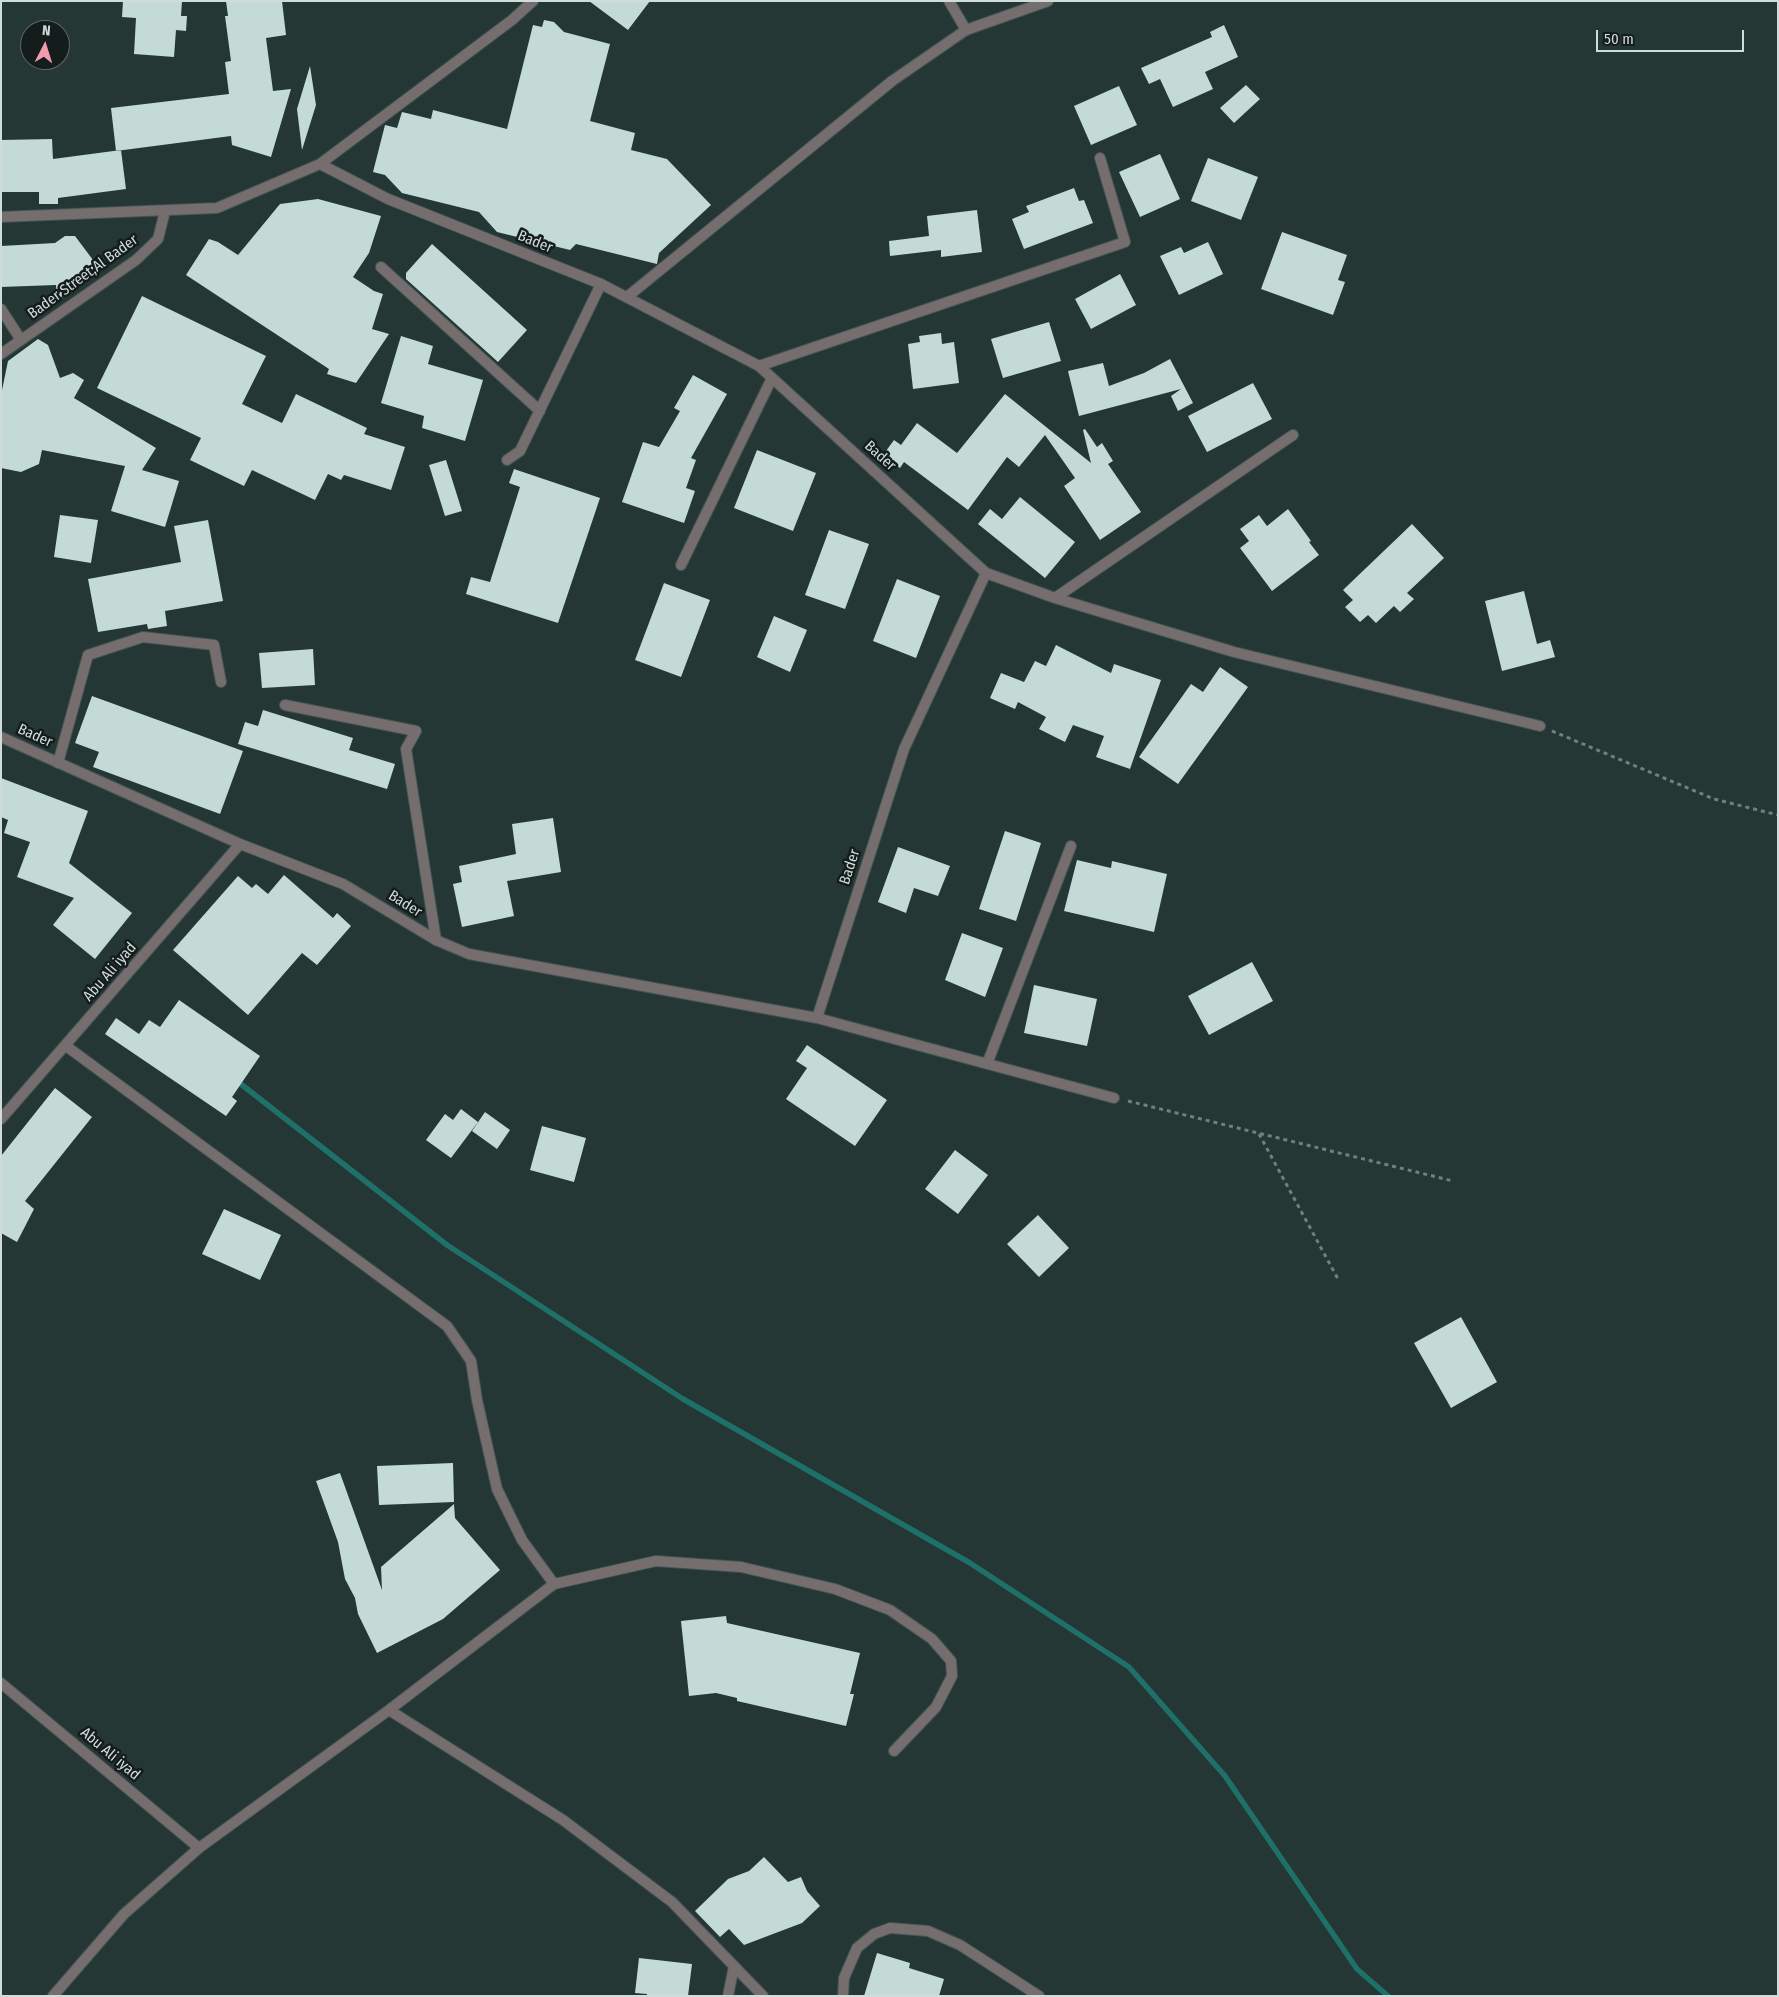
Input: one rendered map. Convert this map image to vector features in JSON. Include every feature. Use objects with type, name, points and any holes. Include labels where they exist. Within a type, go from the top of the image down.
[{"type":"street","points":[[1,218],[217,208],[320,164],[512,20],[533,1]]},
{"type":"street","points":[[949,1],[966,30]]},
{"type":"street","points":[[626,298],[892,81],[966,30],[1048,1]]},
{"type":"street","points":[[759,366],[1125,242],[1100,158]]},
{"type":"street","name":"Bader","points":[[320,164],[388,199],[601,284],[759,366],[986,573],[904,749],[817,1018]]},
{"type":"street","name":"Bader Street;Al Bader","points":[[1,354],[136,260],[158,239],[165,211]]},
{"type":"street","points":[[381,267],[540,411]]},
{"type":"street","points":[[507,460],[520,450],[601,284]]},
{"type":"street","points":[[1,309],[21,340]]},
{"type":"street","points":[[681,565],[772,378]]},
{"type":"street","points":[[1055,598],[1293,435]]},
{"type":"street","points":[[986,573],[1055,598],[1234,652],[1540,726]]},
{"type":"street","points":[[58,763],[88,655],[142,638],[214,645],[221,682]]},
{"type":"street","points":[[285,705],[416,731],[406,749],[436,940]]},
{"type":"street","name":"Bader","points":[[1,737],[240,844],[344,884],[436,940],[470,954],[817,1018],[1114,1098]]},
{"type":"street","name":"Abu Ali iyad","points":[[1,1120],[240,844]]},
{"type":"street","points":[[987,1064],[1071,846]]},
{"type":"street","points":[[66,1046],[447,1326],[471,1362],[477,1400],[497,1490],[522,1540],[554,1584]]},
{"type":"street","points":[[53,1996],[124,1914],[198,1848],[389,1710],[554,1584],[656,1561],[740,1567],[836,1589],[890,1610],[932,1639],[951,1661],[952,1676],[936,1707],[894,1751]]},
{"type":"street","name":"Abu Ali iyad","points":[[1,1683],[198,1848]]},
{"type":"street","points":[[389,1710],[563,1820],[672,1902],[763,1996]]},
{"type":"street","points":[[843,1996],[844,1978],[856,1948],[874,1934],[890,1928],[928,1931],[960,1945],[1039,1996]]},
{"type":"street","points":[[728,1996],[734,1966]]},
{"type":"path","points":[[1540,726],[1714,799],[1778,815]]},
{"type":"path","points":[[1114,1098],[1452,1181]]},
{"type":"path","points":[[1258,1134],[1338,1278]]},
{"type":"building","points":[[123,1],[182,1],[181,16],[187,16],[186,31],[176,30],[174,57],[134,54],[136,18],[122,17]]},
{"type":"building","points":[[226,1],[282,1],[286,35],[266,38],[273,91],[291,89],[271,157],[232,145],[231,136],[116,151],[111,108],[229,94],[225,62],[231,61],[225,16],[228,16]]},
{"type":"building","points":[[589,1],[650,1],[628,30]]},
{"type":"building","points":[[544,20],[554,22],[564,32],[610,44],[590,121],[635,133],[631,150],[667,159],[711,205],[659,253],[657,264],[576,244],[570,250],[497,232],[479,212],[402,193],[385,175],[373,172],[385,125],[397,128],[402,112],[431,119],[433,110],[507,129],[533,25],[542,27]]},
{"type":"building","points":[[1224,25],[1238,57],[1205,72],[1213,89],[1173,107],[1160,79],[1149,84],[1141,68],[1212,37],[1210,32]]},
{"type":"building","points":[[310,66],[316,105],[302,150],[297,109]]},
{"type":"building","points":[[1246,85],[1260,99],[1234,123],[1220,108]]},
{"type":"building","points":[[1119,86],[1137,125],[1091,145],[1074,106]]},
{"type":"building","points":[[52,139],[53,159],[121,150],[126,189],[58,198],[58,204],[39,204],[39,192],[1,192],[1,140]]},
{"type":"building","points":[[1160,154],[1180,199],[1140,217],[1119,172]]},
{"type":"building","points":[[1208,158],[1258,177],[1241,220],[1191,201]]},
{"type":"building","points":[[1074,188],[1079,201],[1084,200],[1093,223],[1024,249],[1012,219],[1029,212],[1026,206]]},
{"type":"building","points":[[318,199],[381,216],[369,253],[353,277],[374,291],[383,294],[372,329],[389,334],[356,383],[327,374],[329,369],[186,275],[209,239],[218,242],[238,255],[280,204]]},
{"type":"building","points":[[977,210],[982,252],[941,257],[941,250],[890,256],[889,241],[929,236],[927,216]]},
{"type":"building","points":[[1282,232],[1347,255],[1338,280],[1345,282],[1333,315],[1261,289]]},
{"type":"building","points":[[65,236],[75,236],[96,264],[96,271],[57,300],[56,285],[1,287],[1,246],[55,243]]},
{"type":"building","points":[[1208,242],[1223,274],[1179,295],[1160,256],[1181,247],[1184,253]]},
{"type":"building","points":[[432,244],[527,330],[498,362],[406,279],[406,273]]},
{"type":"building","points":[[1120,274],[1136,305],[1091,329],[1075,299]]},
{"type":"building","points":[[142,296],[266,356],[242,404],[282,423],[296,394],[367,428],[364,434],[405,447],[391,490],[344,475],[341,480],[328,474],[315,500],[252,470],[244,486],[190,460],[201,438],[97,388]]},
{"type":"building","points":[[1049,322],[1061,361],[1003,378],[991,339]]},
{"type":"building","points":[[941,333],[942,344],[954,342],[959,383],[913,389],[908,344],[920,342],[919,336]]},
{"type":"building","points":[[401,336],[433,346],[428,364],[483,380],[465,441],[422,428],[424,416],[381,403]]},
{"type":"building","points":[[38,339],[48,345],[60,378],[73,373],[84,380],[74,398],[156,448],[142,470],[179,481],[165,527],[111,511],[125,466],[42,450],[39,464],[21,472],[1,468],[1,395],[8,361]]},
{"type":"building","points":[[1170,359],[1193,403],[1178,411],[1171,396],[1181,389],[1079,416],[1068,371],[1103,363],[1109,386],[1144,373]]},
{"type":"building","points":[[693,375],[727,394],[691,458],[696,460],[686,488],[695,491],[684,523],[622,502],[643,442],[659,447],[680,411],[674,408]]},
{"type":"building","points":[[1253,383],[1272,419],[1207,452],[1188,416]]},
{"type":"building","points":[[1005,394],[1091,463],[1083,430],[1085,429],[1097,447],[1102,443],[1113,461],[1108,464],[1141,512],[1100,540],[1064,486],[1075,478],[1045,435],[1019,467],[1007,457],[968,510],[904,462],[900,468],[883,455],[894,440],[901,445],[917,423],[957,453]]},
{"type":"building","points":[[757,450],[816,473],[793,531],[734,508]]},
{"type":"building","points":[[446,460],[462,511],[445,516],[429,465]]},
{"type":"building","points":[[514,469],[600,498],[558,623],[466,594],[471,577],[490,582],[520,487],[509,483]]},
{"type":"building","points":[[1020,497],[1075,542],[1045,578],[978,524],[990,509],[1002,519]]},
{"type":"building","points":[[1288,509],[1319,555],[1272,591],[1240,548],[1249,541],[1240,529],[1259,515],[1267,526]]},
{"type":"building","points":[[60,515],[98,520],[91,563],[54,557]]},
{"type":"building","points":[[208,520],[223,601],[165,611],[167,626],[148,629],[147,624],[98,632],[88,579],[181,562],[174,526]]},
{"type":"building","points":[[1412,524],[1444,558],[1407,593],[1414,599],[1400,612],[1394,606],[1376,623],[1368,615],[1360,622],[1345,607],[1353,600],[1343,590]]},
{"type":"building","points":[[829,530],[869,544],[845,609],[805,595]]},
{"type":"building","points":[[897,579],[940,596],[916,658],[873,641]]},
{"type":"building","points":[[664,583],[710,600],[681,677],[635,660]]},
{"type":"building","points":[[1524,591],[1537,644],[1550,640],[1555,657],[1502,671],[1485,601]]},
{"type":"building","points":[[774,616],[807,630],[790,672],[757,657]]},
{"type":"building","points":[[1056,645],[1111,673],[1114,664],[1161,680],[1130,769],[1096,757],[1104,736],[1073,725],[1065,742],[1039,729],[1046,717],[1018,702],[1015,709],[990,698],[1001,673],[1024,682],[1035,661],[1046,666]]},
{"type":"building","points":[[313,649],[315,685],[262,688],[259,653]]},
{"type":"building","points":[[1220,667],[1248,687],[1178,784],[1139,757],[1191,684],[1203,692]]},
{"type":"building","points":[[92,696],[243,751],[220,814],[93,767],[99,752],[75,743]]},
{"type":"building","points":[[263,710],[353,738],[349,750],[395,764],[387,789],[238,744],[245,722],[258,726]]},
{"type":"building","points":[[1,778],[88,811],[69,863],[132,913],[95,959],[53,925],[74,898],[17,877],[30,842],[4,833],[8,820],[1,817]]},
{"type":"building","points":[[553,818],[561,872],[507,881],[514,916],[462,927],[453,884],[462,882],[459,866],[516,854],[512,824]]},
{"type":"building","points":[[1005,831],[1041,843],[1016,921],[979,909]]},
{"type":"building","points":[[898,847],[950,866],[938,896],[914,888],[906,913],[878,902]]},
{"type":"building","points":[[1077,860],[1111,868],[1112,861],[1167,874],[1154,932],[1064,911]]},
{"type":"building","points":[[284,875],[333,918],[337,913],[351,926],[317,965],[302,953],[248,1015],[173,950],[238,876],[252,888],[256,884],[268,894]]},
{"type":"building","points":[[962,933],[1003,948],[985,997],[945,980]]},
{"type":"building","points":[[1252,962],[1273,1001],[1209,1035],[1188,996]]},
{"type":"building","points":[[1034,985],[1097,999],[1087,1046],[1024,1033]]},
{"type":"building","points":[[179,1000],[260,1056],[232,1097],[237,1101],[226,1116],[105,1034],[116,1018],[139,1034],[149,1020],[160,1027]]},
{"type":"building","points":[[807,1045],[887,1100],[855,1146],[786,1099],[807,1068],[796,1061]]},
{"type":"building","points":[[55,1088],[92,1117],[25,1201],[34,1209],[17,1242],[1,1233],[1,1156]]},
{"type":"building","points":[[461,1109],[478,1122],[451,1158],[426,1140],[445,1114],[453,1120]]},
{"type":"building","points":[[485,1112],[510,1130],[497,1149],[472,1131]]},
{"type":"building","points":[[542,1126],[586,1138],[574,1182],[530,1170]]},
{"type":"building","points":[[955,1150],[988,1175],[958,1214],[925,1189]]},
{"type":"building","points":[[224,1209],[281,1235],[260,1280],[202,1254]]},
{"type":"building","points":[[1038,1215],[1069,1248],[1039,1277],[1007,1244]]},
{"type":"building","points":[[1461,1317],[1497,1382],[1451,1408],[1414,1343]]},
{"type":"building","points":[[453,1463],[454,1502],[379,1505],[377,1466]]},
{"type":"building","points":[[340,1473],[382,1590],[381,1567],[454,1504],[455,1518],[500,1570],[443,1619],[377,1653],[358,1614],[355,1598],[345,1579],[338,1542],[316,1481]]},
{"type":"building","points":[[726,1616],[727,1623],[860,1653],[850,1694],[854,1694],[846,1726],[737,1701],[737,1698],[716,1693],[689,1696],[681,1621]]},
{"type":"building","points":[[764,1857],[788,1882],[801,1877],[807,1891],[820,1906],[802,1923],[744,1945],[729,1929],[720,1937],[695,1911],[728,1879],[749,1871]]},
{"type":"building","points":[[877,1953],[910,1963],[909,1968],[944,1979],[939,1996],[864,1996]]},
{"type":"building","points":[[639,1958],[692,1964],[688,1996],[647,1996],[647,1994],[635,1993]]},
{"type":"waterway","points":[[237,1081],[447,1245],[683,1399],[970,1563],[1129,1667],[1225,1776],[1357,1969],[1388,1996]]}]
